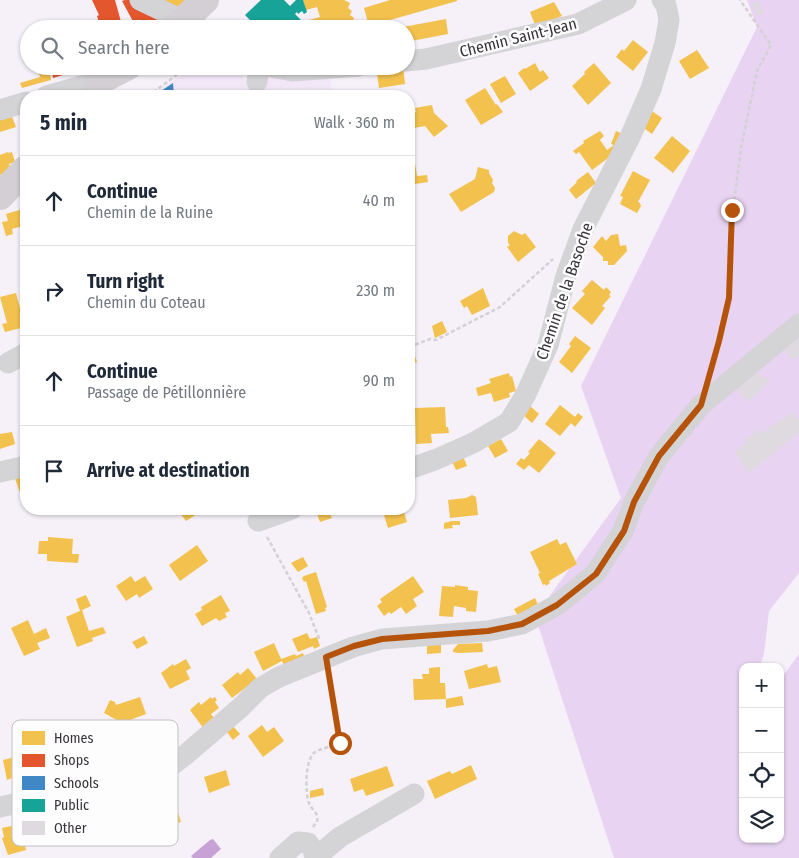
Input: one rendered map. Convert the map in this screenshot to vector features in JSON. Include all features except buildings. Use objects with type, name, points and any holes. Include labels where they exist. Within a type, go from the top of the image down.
[{"type":"main road","points":[[190,20],[205,0]]},
{"type":"main road","points":[[97,88],[115,75]]},
{"type":"main road","points":[[0,196],[20,175]]},
{"type":"street","points":[[140,0],[175,20]]},
{"type":"street","name":"Chemin Saint-Jean","points":[[415,60],[578,24],[626,0]]},
{"type":"street","name":"Chemin de la Basoche","points":[[415,466],[437,459],[473,443],[509,422],[526,394],[548,345],[566,276],[583,229],[631,135],[651,89],[665,43],[669,20],[666,5],[662,0]]},
{"type":"street","points":[[84,90],[97,88]]},
{"type":"street","points":[[0,110],[20,104]]},
{"type":"street","points":[[178,761],[240,708],[260,688],[326,657],[354,646],[382,639],[497,630],[522,624],[557,605],[596,574],[624,531],[634,502],[659,456],[701,405],[799,324]]},
{"type":"street","points":[[0,472],[20,467]]},
{"type":"street","points":[[258,521],[275,515]]},
{"type":"street","points":[[280,858],[298,842],[308,843],[313,850],[315,858],[340,837],[414,794]]},
{"type":"path","points":[[701,405],[729,298],[732,210],[741,148],[757,71],[771,44],[740,0]]},
{"type":"path","points":[[156,90],[177,75]]},
{"type":"path","points":[[415,345],[430,339],[436,340],[500,307],[555,257]]},
{"type":"path","points":[[258,521],[309,612],[314,626]]},
{"type":"path","points":[[312,830],[317,816],[309,806],[306,785],[311,757],[316,751],[340,743],[326,657]]},
{"type":"shaded area","points":[[747,0],[799,0],[799,573],[769,611],[761,663],[739,663],[739,843],[784,843],[784,675],[799,654],[799,858],[614,858],[535,616],[621,498],[581,386],[757,27]]},
{"type":"shaded area","points":[[182,75],[240,75],[256,90],[160,90]]},
{"type":"shaded area","points":[[328,75],[332,90],[264,90],[269,76]]},
{"type":"shaded area","points":[[213,839],[221,849],[211,858],[193,858],[191,856],[210,840]]},
{"type":"route","points":[[340,743],[326,657],[354,646],[382,639],[488,631],[522,624],[557,605],[596,574],[624,531],[634,502],[659,456],[701,405],[729,298],[732,210]]}]
